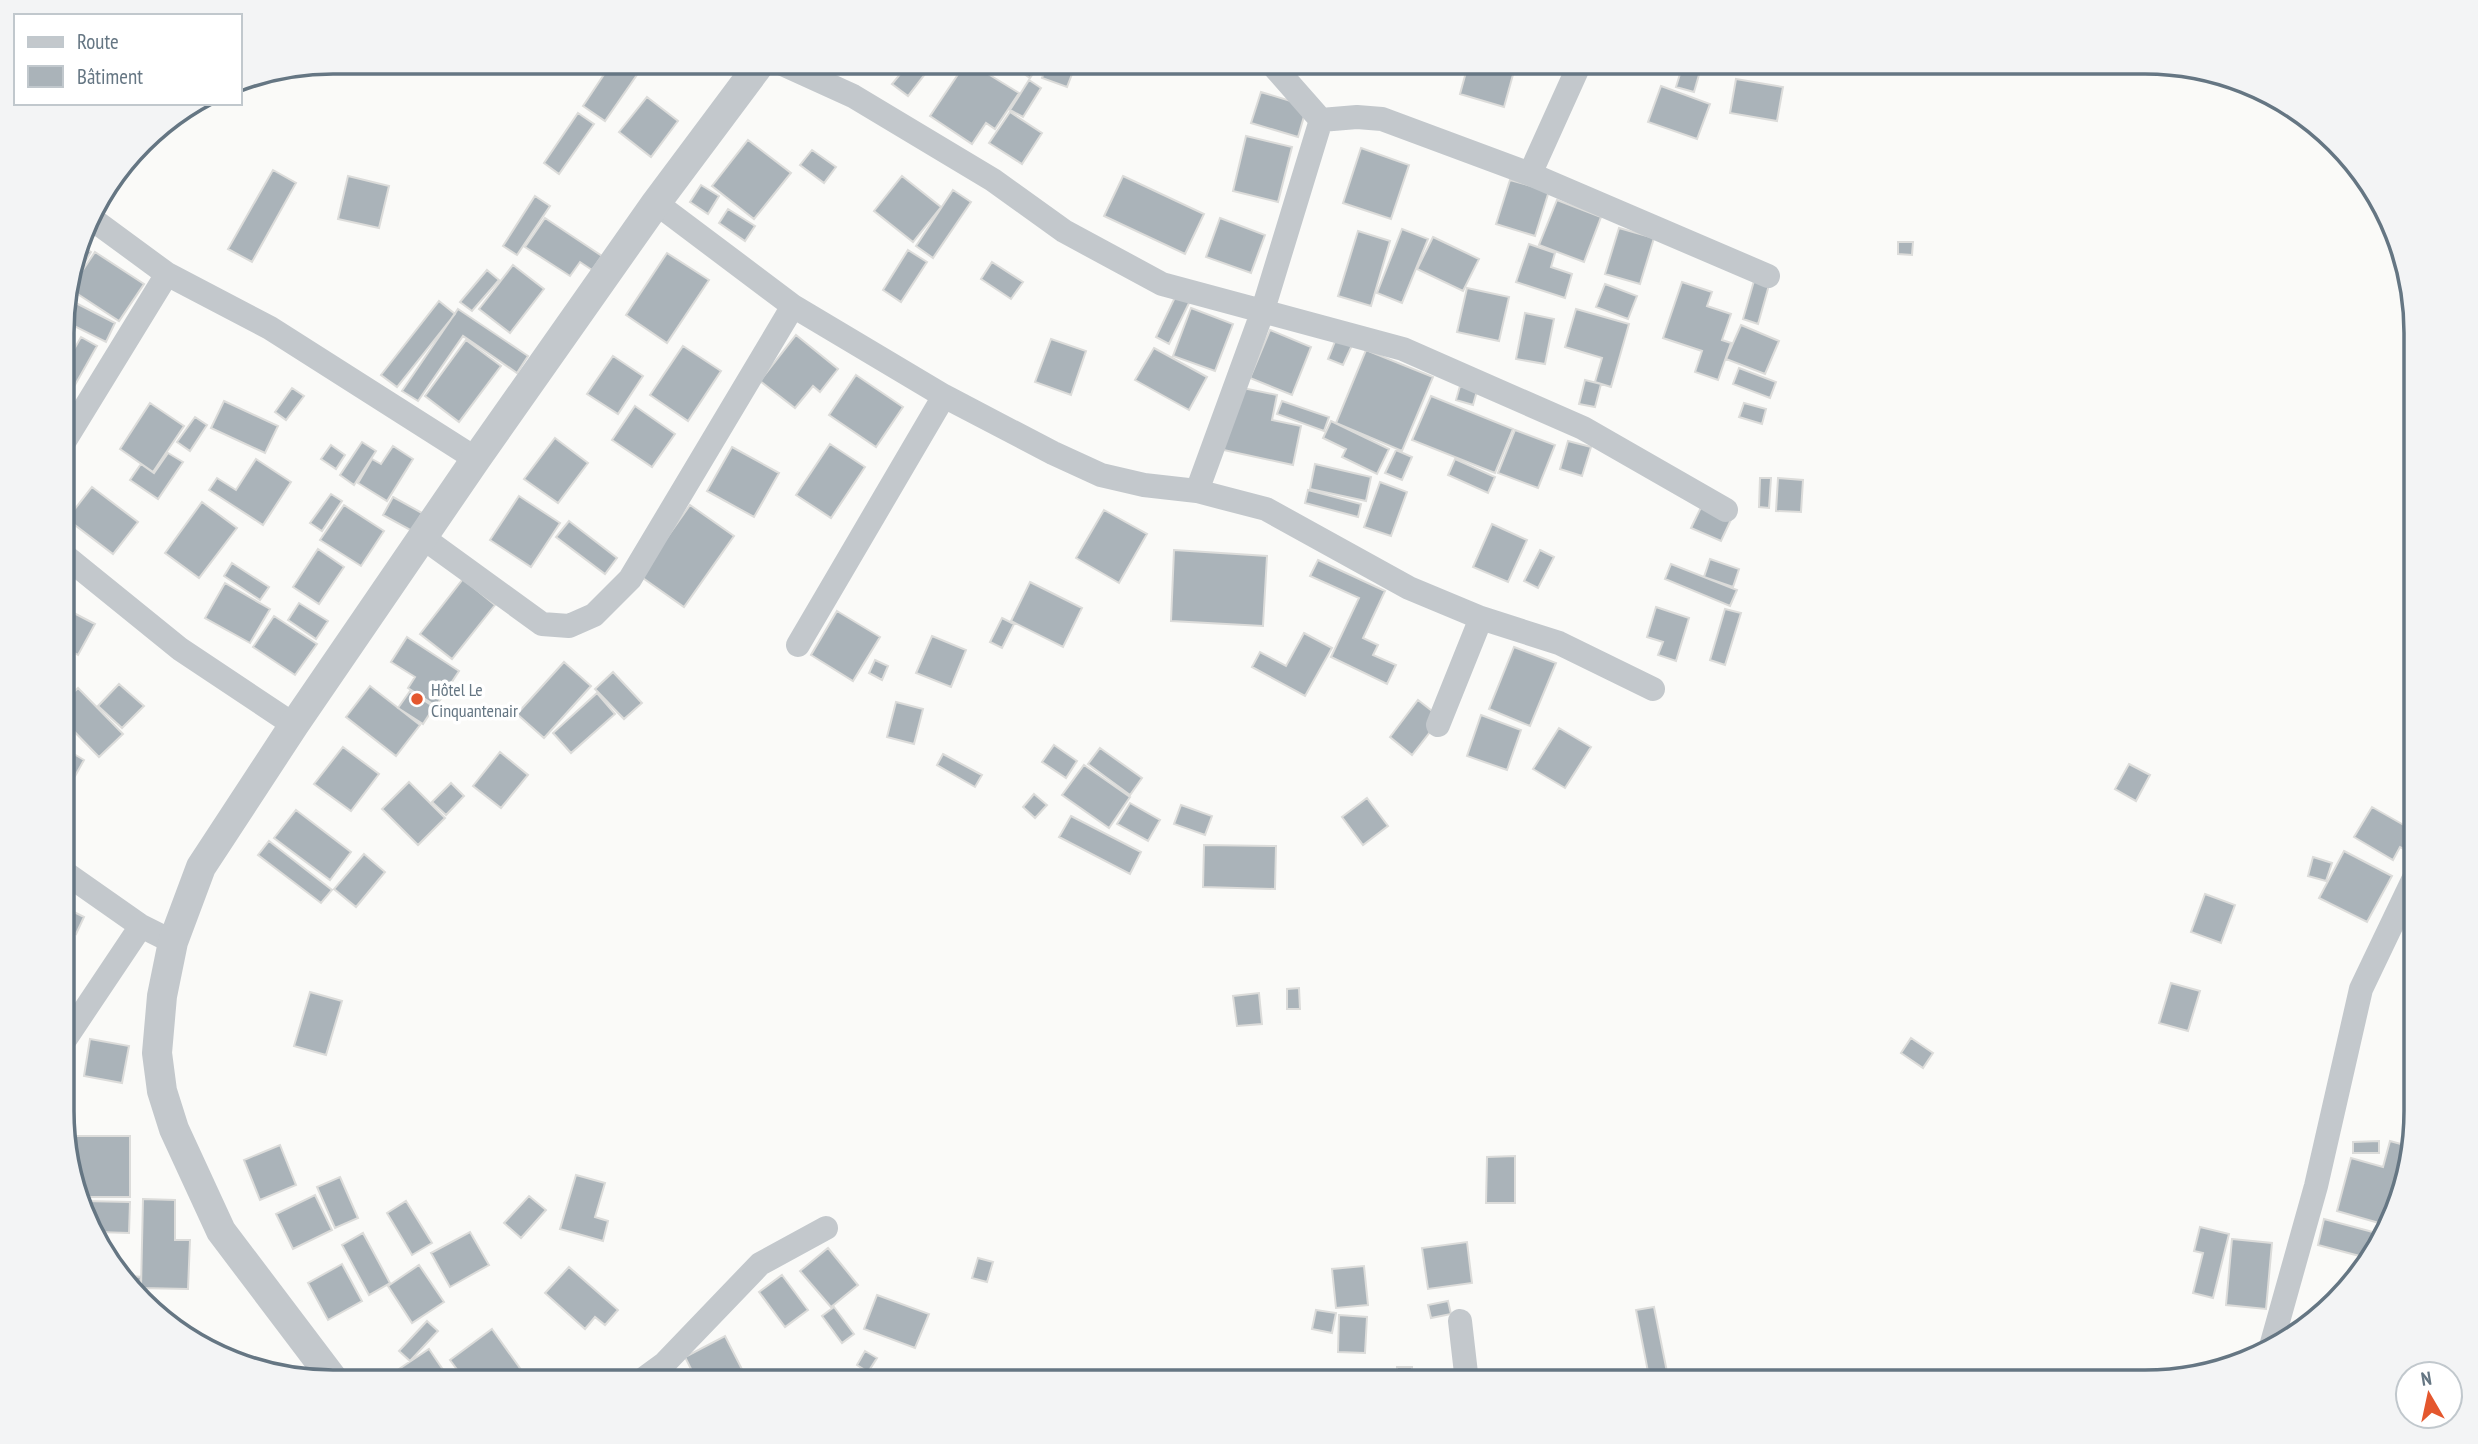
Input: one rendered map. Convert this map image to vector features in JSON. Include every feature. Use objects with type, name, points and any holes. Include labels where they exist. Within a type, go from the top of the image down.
[{"type":"street","points":[[326,1370],[221,1231],[174,1129],[162,1091],[157,1052],[162,996],[173,942],[201,867],[294,725],[475,459],[656,203],[752,74]]},
{"type":"street","points":[[805,74],[853,96],[993,180],[1064,231],[1162,284],[1403,349],[1583,428],[1726,510]]},
{"type":"street","points":[[1281,74],[1321,120]]},
{"type":"street","points":[[1530,174],[1575,74]]},
{"type":"street","points":[[1321,120],[1357,117],[1382,119],[1530,174],[1768,276]]},
{"type":"street","points":[[1197,491],[1262,313],[1321,120]]},
{"type":"street","points":[[656,203],[793,306],[944,396],[1101,475],[1144,485],[1197,491],[1266,509],[1409,588],[1481,618],[1559,643],[1653,689]]},
{"type":"street","points":[[98,223],[166,274],[270,328],[475,459]]},
{"type":"street","points":[[74,426],[166,274]]},
{"type":"street","points":[[422,537],[542,624],[569,626],[594,615],[630,579],[793,306]]},
{"type":"street","points":[[798,645],[944,396]]},
{"type":"street","points":[[74,563],[180,649],[294,725]]},
{"type":"street","points":[[1438,725],[1481,618]]},
{"type":"street","points":[[74,879],[141,926],[173,942]]},
{"type":"street","points":[[2274,1337],[2316,1186],[2361,989],[2404,901]]},
{"type":"street","points":[[74,1026],[141,926]]},
{"type":"street","points":[[656,1370],[760,1264],[826,1228]]},
{"type":"street","points":[[1460,1321],[1465,1370]]},
{"type":"building","points":[[604,74],[638,74],[605,121],[583,106]]},
{"type":"building","points":[[900,74],[925,74],[908,96],[892,84]]},
{"type":"building","points":[[958,74],[988,74],[1019,93],[995,129],[986,123],[972,144],[930,116]]},
{"type":"building","points":[[1043,74],[1072,74],[1067,87],[1042,78]]},
{"type":"building","points":[[1465,74],[1513,74],[1504,107],[1460,94]]},
{"type":"building","points":[[1680,74],[1699,74],[1694,92],[1676,87]]},
{"type":"building","points":[[1736,79],[1783,87],[1777,121],[1730,113]]},
{"type":"building","points":[[1029,80],[1041,88],[1023,117],[1010,110]]},
{"type":"building","points":[[1661,86],[1710,104],[1697,139],[1648,122]]},
{"type":"building","points":[[1261,92],[1307,106],[1298,137],[1251,123]]},
{"type":"building","points":[[647,97],[678,121],[651,157],[619,132]]},
{"type":"building","points":[[1010,112],[1042,133],[1022,164],[989,143]]},
{"type":"building","points":[[578,113],[594,124],[559,174],[544,163]]},
{"type":"building","points":[[1246,136],[1292,147],[1278,202],[1233,191]]},
{"type":"building","points":[[748,140],[791,173],[754,219],[712,186]]},
{"type":"building","points":[[1361,148],[1409,165],[1391,219],[1343,203]]},
{"type":"building","points":[[812,150],[836,167],[824,183],[800,165]]},
{"type":"building","points":[[273,170],[296,183],[252,262],[228,249]]},
{"type":"building","points":[[348,176],[389,186],[379,228],[338,219]]},
{"type":"building","points":[[902,176],[941,207],[913,242],[874,211]]},
{"type":"building","points":[[1123,176],[1204,214],[1185,254],[1104,216]]},
{"type":"building","points":[[1510,180],[1549,191],[1535,236],[1496,224]]},
{"type":"building","points":[[701,185],[719,196],[708,214],[690,202]]},
{"type":"building","points":[[953,190],[971,202],[933,258],[916,246]]},
{"type":"building","points":[[535,196],[550,206],[517,255],[503,246]]},
{"type":"building","points":[[1557,200],[1601,217],[1584,262],[1539,245]]},
{"type":"building","points":[[728,209],[755,226],[745,241],[719,223]]},
{"type":"building","points":[[545,218],[602,256],[592,270],[580,262],[570,276],[525,247]]},
{"type":"building","points":[[1220,218],[1265,235],[1251,273],[1206,257]]},
{"type":"building","points":[[1619,228],[1654,238],[1640,284],[1605,274]]},
{"type":"building","points":[[1402,229],[1428,239],[1402,303],[1377,293]]},
{"type":"building","points":[[1358,231],[1390,241],[1371,306],[1338,296]]},
{"type":"building","points":[[1433,237],[1479,259],[1463,291],[1417,269]]},
{"type":"building","points":[[1898,242],[1913,242],[1912,255],[1898,254]]},
{"type":"building","points":[[1529,244],[1555,253],[1551,267],[1572,274],[1565,298],[1516,282]]},
{"type":"building","points":[[87,250],[91,252],[82,268]]},
{"type":"building","points":[[908,250],[927,262],[901,302],[883,290]]},
{"type":"building","points":[[95,252],[144,284],[119,321],[77,293],[80,274]]},
{"type":"building","points":[[667,253],[709,280],[667,343],[626,315]]},
{"type":"building","points":[[992,262],[1023,282],[1011,299],[981,279]]},
{"type":"building","points":[[513,265],[544,289],[510,333],[479,309]]},
{"type":"building","points":[[487,270],[499,280],[472,311],[460,302]]},
{"type":"building","points":[[1756,274],[1771,278],[1758,324],[1743,319]]},
{"type":"building","points":[[1682,282],[1712,292],[1707,306],[1731,314],[1722,340],[1731,343],[1718,380],[1695,372],[1702,351],[1663,338]]},
{"type":"building","points":[[1605,284],[1637,296],[1628,319],[1596,307]]},
{"type":"building","points":[[1467,288],[1509,297],[1499,341],[1457,332]]},
{"type":"building","points":[[1178,291],[1192,297],[1169,344],[1156,337]]},
{"type":"building","points":[[439,301],[455,314],[397,387],[381,375]]},
{"type":"building","points":[[76,303],[115,323],[106,342],[74,326]]},
{"type":"building","points":[[1191,308],[1233,324],[1215,371],[1173,356]]},
{"type":"building","points":[[458,309],[528,356],[517,373],[463,336],[418,401],[402,391]]},
{"type":"building","points":[[1576,309],[1629,324],[1611,387],[1595,382],[1602,358],[1565,347]]},
{"type":"building","points":[[1525,313],[1554,319],[1545,364],[1516,359]]},
{"type":"building","points":[[1741,325],[1779,341],[1765,374],[1726,359]]},
{"type":"building","points":[[1270,330],[1311,347],[1292,395],[1250,378]]},
{"type":"building","points":[[1338,334],[1354,341],[1343,365],[1328,359]]},
{"type":"building","points":[[796,335],[838,369],[820,392],[813,386],[795,408],[760,381]]},
{"type":"building","points":[[81,337],[97,346],[75,385],[74,384],[74,349]]},
{"type":"building","points":[[1051,339],[1086,351],[1071,395],[1035,382]]},
{"type":"building","points":[[466,340],[501,366],[459,422],[425,396]]},
{"type":"building","points":[[683,346],[721,371],[688,421],[650,395]]},
{"type":"building","points":[[1154,348],[1207,377],[1189,410],[1135,380]]},
{"type":"building","points":[[1366,350],[1433,377],[1402,451],[1336,423]]},
{"type":"building","points":[[613,356],[643,376],[618,414],[587,394]]},
{"type":"building","points":[[1739,368],[1776,382],[1770,398],[1733,384]]},
{"type":"building","points":[[856,375],[903,407],[876,447],[829,415]]},
{"type":"building","points":[[1585,380],[1601,384],[1595,407],[1579,404]]},
{"type":"building","points":[[1233,386],[1277,395],[1272,420],[1301,426],[1293,465],[1219,449]]},
{"type":"building","points":[[1460,386],[1477,391],[1473,405],[1456,400]]},
{"type":"building","points":[[292,388],[304,396],[286,420],[275,412]]},
{"type":"building","points":[[1431,396],[1513,429],[1495,473],[1412,440]]},
{"type":"building","points":[[224,401],[278,426],[265,453],[211,428]]},
{"type":"building","points":[[1282,401],[1329,417],[1324,431],[1277,414]]},
{"type":"building","points":[[150,403],[184,426],[153,472],[120,449]]},
{"type":"building","points":[[1744,403],[1766,409],[1762,424],[1739,417]]},
{"type":"building","points":[[635,406],[675,434],[652,467],[612,440]]},
{"type":"building","points":[[195,417],[207,425],[190,451],[177,442]]},
{"type":"building","points":[[1331,421],[1389,449],[1377,474],[1342,457],[1346,449],[1323,438]]},
{"type":"building","points":[[1515,430],[1555,445],[1538,488],[1498,473]]},
{"type":"building","points":[[555,438],[588,463],[558,503],[524,479]]},
{"type":"building","points":[[1568,441],[1591,447],[1582,476],[1560,469]]},
{"type":"building","points":[[362,442],[376,451],[354,485],[340,475]]},
{"type":"building","points":[[830,444],[865,467],[831,518],[796,495]]},
{"type":"building","points":[[331,445],[345,455],[336,469],[321,459]]},
{"type":"building","points":[[393,446],[413,459],[387,501],[358,483],[372,459],[381,464]]},
{"type":"building","points":[[732,447],[779,473],[754,517],[707,491]]},
{"type":"building","points":[[1396,450],[1412,457],[1402,480],[1385,473]]},
{"type":"building","points":[[168,453],[183,462],[158,499],[130,480],[141,464],[154,473]]},
{"type":"building","points":[[256,459],[291,482],[263,525],[209,490],[217,478],[236,490]]},
{"type":"building","points":[[1455,459],[1495,477],[1488,493],[1448,475]]},
{"type":"building","points":[[1315,464],[1371,477],[1366,501],[1310,489]]},
{"type":"building","points":[[1760,478],[1771,478],[1769,508],[1759,507]]},
{"type":"building","points":[[1778,478],[1803,480],[1801,512],[1776,511]]},
{"type":"building","points":[[1380,482],[1407,492],[1391,536],[1364,527]]},
{"type":"building","points":[[92,487],[138,522],[113,554],[74,524],[74,510]]},
{"type":"building","points":[[1308,490],[1361,504],[1358,517],[1305,503]]},
{"type":"building","points":[[331,494],[342,501],[322,531],[310,523]]},
{"type":"building","points":[[1707,495],[1736,509],[1721,541],[1691,528]]},
{"type":"building","points":[[519,496],[560,523],[531,567],[490,540]]},
{"type":"building","points":[[393,497],[422,513],[412,531],[383,515]]},
{"type":"building","points":[[202,502],[237,528],[199,578],[165,553]]},
{"type":"building","points":[[344,505],[384,531],[361,566],[320,540]]},
{"type":"building","points":[[690,505],[734,536],[684,607],[640,576]]},
{"type":"building","points":[[1104,510],[1147,534],[1119,583],[1076,558]]},
{"type":"building","points":[[569,521],[617,558],[605,574],[556,537]]},
{"type":"building","points":[[1492,524],[1527,540],[1508,582],[1473,567]]},
{"type":"building","points":[[318,549],[344,567],[319,604],[293,587]]},
{"type":"building","points":[[1174,550],[1267,556],[1263,626],[1171,621]]},
{"type":"building","points":[[1540,550],[1554,557],[1538,588],[1524,581]]},
{"type":"building","points":[[1710,559],[1739,569],[1733,587],[1704,577]]},
{"type":"building","points":[[1318,560],[1385,591],[1363,638],[1378,645],[1373,655],[1396,665],[1387,684],[1331,657],[1359,598],[1310,576]]},
{"type":"building","points":[[232,563],[269,587],[260,600],[224,576]]},
{"type":"building","points":[[1671,564],[1737,590],[1730,606],[1665,579]]},
{"type":"building","points":[[463,579],[495,605],[452,659],[420,634]]},
{"type":"building","points":[[1030,582],[1082,608],[1063,647],[1011,621]]},
{"type":"building","points":[[225,583],[270,609],[250,643],[205,618]]},
{"type":"building","points":[[299,603],[328,621],[316,639],[288,620]]},
{"type":"building","points":[[1656,607],[1689,618],[1676,661],[1658,655],[1663,642],[1647,637]]},
{"type":"building","points":[[1725,609],[1741,613],[1725,665],[1710,660]]},
{"type":"building","points":[[837,611],[880,637],[853,681],[811,655]]},
{"type":"building","points":[[74,613],[95,624],[78,655],[74,653]]},
{"type":"building","points":[[274,616],[317,644],[295,675],[253,647]]},
{"type":"building","points":[[1002,618],[1014,624],[1002,648],[990,642]]},
{"type":"building","points":[[1304,633],[1332,648],[1305,696],[1252,667],[1260,652],[1286,666]]},
{"type":"building","points":[[932,636],[966,650],[951,687],[916,673]]},
{"type":"building","points":[[407,637],[459,671],[436,706],[408,688],[415,677],[391,662]]},
{"type":"building","points":[[1514,647],[1556,663],[1530,726],[1489,709]]},
{"type":"building","points":[[875,660],[888,666],[882,680],[869,673]]},
{"type":"building","points":[[564,662],[591,686],[544,738],[517,714]]},
{"type":"building","points":[[613,672],[642,703],[624,719],[595,689]]},
{"type":"building","points":[[119,684],[144,706],[122,728],[98,706]]},
{"type":"building","points":[[370,686],[420,725],[396,756],[346,717]]},
{"type":"building","points":[[78,688],[123,734],[99,757],[74,731],[74,692]]},
{"type":"building","points":[[410,691],[434,707],[423,724],[398,708]]},
{"type":"building","points":[[597,693],[615,714],[571,753],[553,733]]},
{"type":"building","points":[[1418,700],[1441,718],[1412,755],[1390,737]]},
{"type":"building","points":[[896,702],[923,709],[914,744],[887,737]]},
{"type":"building","points":[[1481,715],[1521,730],[1507,770],[1467,756]]},
{"type":"building","points":[[1559,728],[1591,747],[1565,788],[1533,769]]},
{"type":"building","points":[[1054,745],[1077,761],[1066,778],[1042,762]]},
{"type":"building","points":[[343,747],[379,774],[351,811],[314,784]]},
{"type":"building","points":[[1100,748],[1142,778],[1130,795],[1088,764]]},
{"type":"building","points":[[500,752],[528,775],[501,808],[473,786]]},
{"type":"building","points":[[74,754],[84,760],[74,775]]},
{"type":"building","points":[[943,754],[982,775],[975,787],[937,765]]},
{"type":"building","points":[[2129,764],[2150,775],[2136,801],[2115,789]]},
{"type":"building","points":[[1084,765],[1130,797],[1109,828],[1062,795]]},
{"type":"building","points":[[409,782],[445,818],[418,845],[382,809]]},
{"type":"building","points":[[451,783],[464,796],[446,815],[432,802]]},
{"type":"building","points":[[1034,794],[1047,805],[1035,818],[1023,807]]},
{"type":"building","points":[[1367,798],[1388,826],[1363,845],[1342,817]]},
{"type":"building","points":[[1130,803],[1160,820],[1148,841],[1117,824]]},
{"type":"building","points":[[1181,805],[1212,816],[1205,835],[1174,824]]},
{"type":"building","points":[[2372,807],[2404,825],[2404,849],[2400,847],[2393,860],[2354,837]]},
{"type":"building","points":[[296,810],[351,852],[330,880],[274,838]]},
{"type":"building","points":[[1071,816],[1141,852],[1130,874],[1059,837]]},
{"type":"building","points":[[269,841],[332,890],[321,903],[258,855]]},
{"type":"building","points":[[1204,845],[1276,846],[1275,889],[1203,887]]},
{"type":"building","points":[[2344,851],[2392,876],[2367,922],[2319,898]]},
{"type":"building","points":[[364,854],[385,872],[356,907],[334,889]]},
{"type":"building","points":[[2313,857],[2332,863],[2326,881],[2308,876]]},
{"type":"building","points":[[2205,894],[2235,905],[2221,943],[2191,932]]},
{"type":"building","points":[[74,912],[84,917],[76,934],[74,933]]},
{"type":"building","points":[[2171,983],[2200,991],[2188,1031],[2159,1023]]},
{"type":"building","points":[[1299,988],[1300,1009],[1287,1009],[1287,989]]},
{"type":"building","points":[[310,992],[342,1001],[326,1055],[294,1046]]},
{"type":"building","points":[[1259,993],[1262,1024],[1237,1026],[1233,996]]},
{"type":"building","points":[[1911,1038],[1933,1053],[1923,1068],[1901,1053]]},
{"type":"building","points":[[90,1039],[129,1046],[122,1083],[84,1076]]},
{"type":"building","points":[[75,1136],[130,1136],[130,1197],[88,1197],[78,1162]]},
{"type":"building","points":[[2379,1141],[2379,1153],[2353,1153],[2353,1142]]},
{"type":"building","points":[[2390,1141],[2402,1144],[2396,1178],[2379,1223],[2337,1211],[2351,1158],[2383,1167]]},
{"type":"building","points":[[280,1145],[296,1185],[260,1200],[244,1160]]},
{"type":"building","points":[[1515,1156],[1515,1203],[1486,1203],[1487,1157]]},
{"type":"building","points":[[576,1175],[605,1183],[595,1217],[608,1221],[603,1241],[560,1229]]},
{"type":"building","points":[[340,1177],[358,1218],[335,1228],[317,1187]]},
{"type":"building","points":[[315,1195],[332,1230],[293,1249],[276,1214]]},
{"type":"building","points":[[529,1196],[546,1210],[521,1238],[504,1223]]},
{"type":"building","points":[[143,1199],[175,1200],[175,1240],[190,1240],[188,1289],[143,1288]]},
{"type":"building","points":[[90,1201],[130,1202],[129,1233],[103,1232]]},
{"type":"building","points":[[406,1201],[432,1243],[412,1255],[387,1213]]},
{"type":"building","points":[[2324,1219],[2375,1232],[2360,1256],[2318,1245]]},
{"type":"building","points":[[2200,1227],[2229,1234],[2213,1298],[2193,1293],[2203,1253],[2194,1251]]},
{"type":"building","points":[[470,1232],[489,1265],[450,1287],[431,1253]]},
{"type":"building","points":[[363,1233],[390,1283],[369,1295],[342,1245]]},
{"type":"building","points":[[2232,1239],[2272,1243],[2266,1309],[2226,1305]]},
{"type":"building","points":[[1467,1242],[1472,1283],[1428,1289],[1422,1248]]},
{"type":"building","points":[[828,1248],[858,1285],[831,1307],[800,1271]]},
{"type":"building","points":[[978,1258],[993,1262],[987,1282],[972,1278]]},
{"type":"building","points":[[342,1264],[362,1301],[328,1320],[308,1283]]},
{"type":"building","points":[[419,1265],[444,1302],[412,1323],[388,1286]]},
{"type":"building","points":[[1364,1266],[1368,1305],[1336,1308],[1332,1269]]},
{"type":"building","points":[[569,1267],[618,1310],[605,1325],[595,1317],[585,1329],[545,1293]]},
{"type":"building","points":[[782,1275],[808,1310],[785,1327],[759,1292]]},
{"type":"building","points":[[877,1295],[929,1314],[915,1348],[864,1329]]},
{"type":"building","points":[[1448,1301],[1451,1314],[1431,1318],[1428,1305]]},
{"type":"building","points":[[834,1307],[854,1334],[842,1343],[822,1316]]},
{"type":"building","points":[[1654,1307],[1667,1370],[1648,1370],[1636,1310]]},
{"type":"building","points":[[1316,1310],[1336,1313],[1332,1333],[1312,1329]]},
{"type":"building","points":[[1339,1315],[1367,1317],[1365,1353],[1338,1352]]},
{"type":"building","points":[[427,1321],[438,1331],[410,1361],[399,1351]]},
{"type":"building","points":[[492,1329],[521,1370],[457,1370],[450,1360]]},
{"type":"building","points":[[725,1336],[742,1370],[692,1370],[685,1357]]},
{"type":"building","points":[[429,1349],[443,1370],[398,1370]]},
{"type":"building","points":[[865,1351],[877,1358],[869,1370],[857,1365]]},
{"type":"building","points":[[1397,1367],[1412,1367],[1412,1370],[1397,1370]]},
{"type":"place","name":"Hôtel Le Cinquantenair","points":[[417,699]]}]
